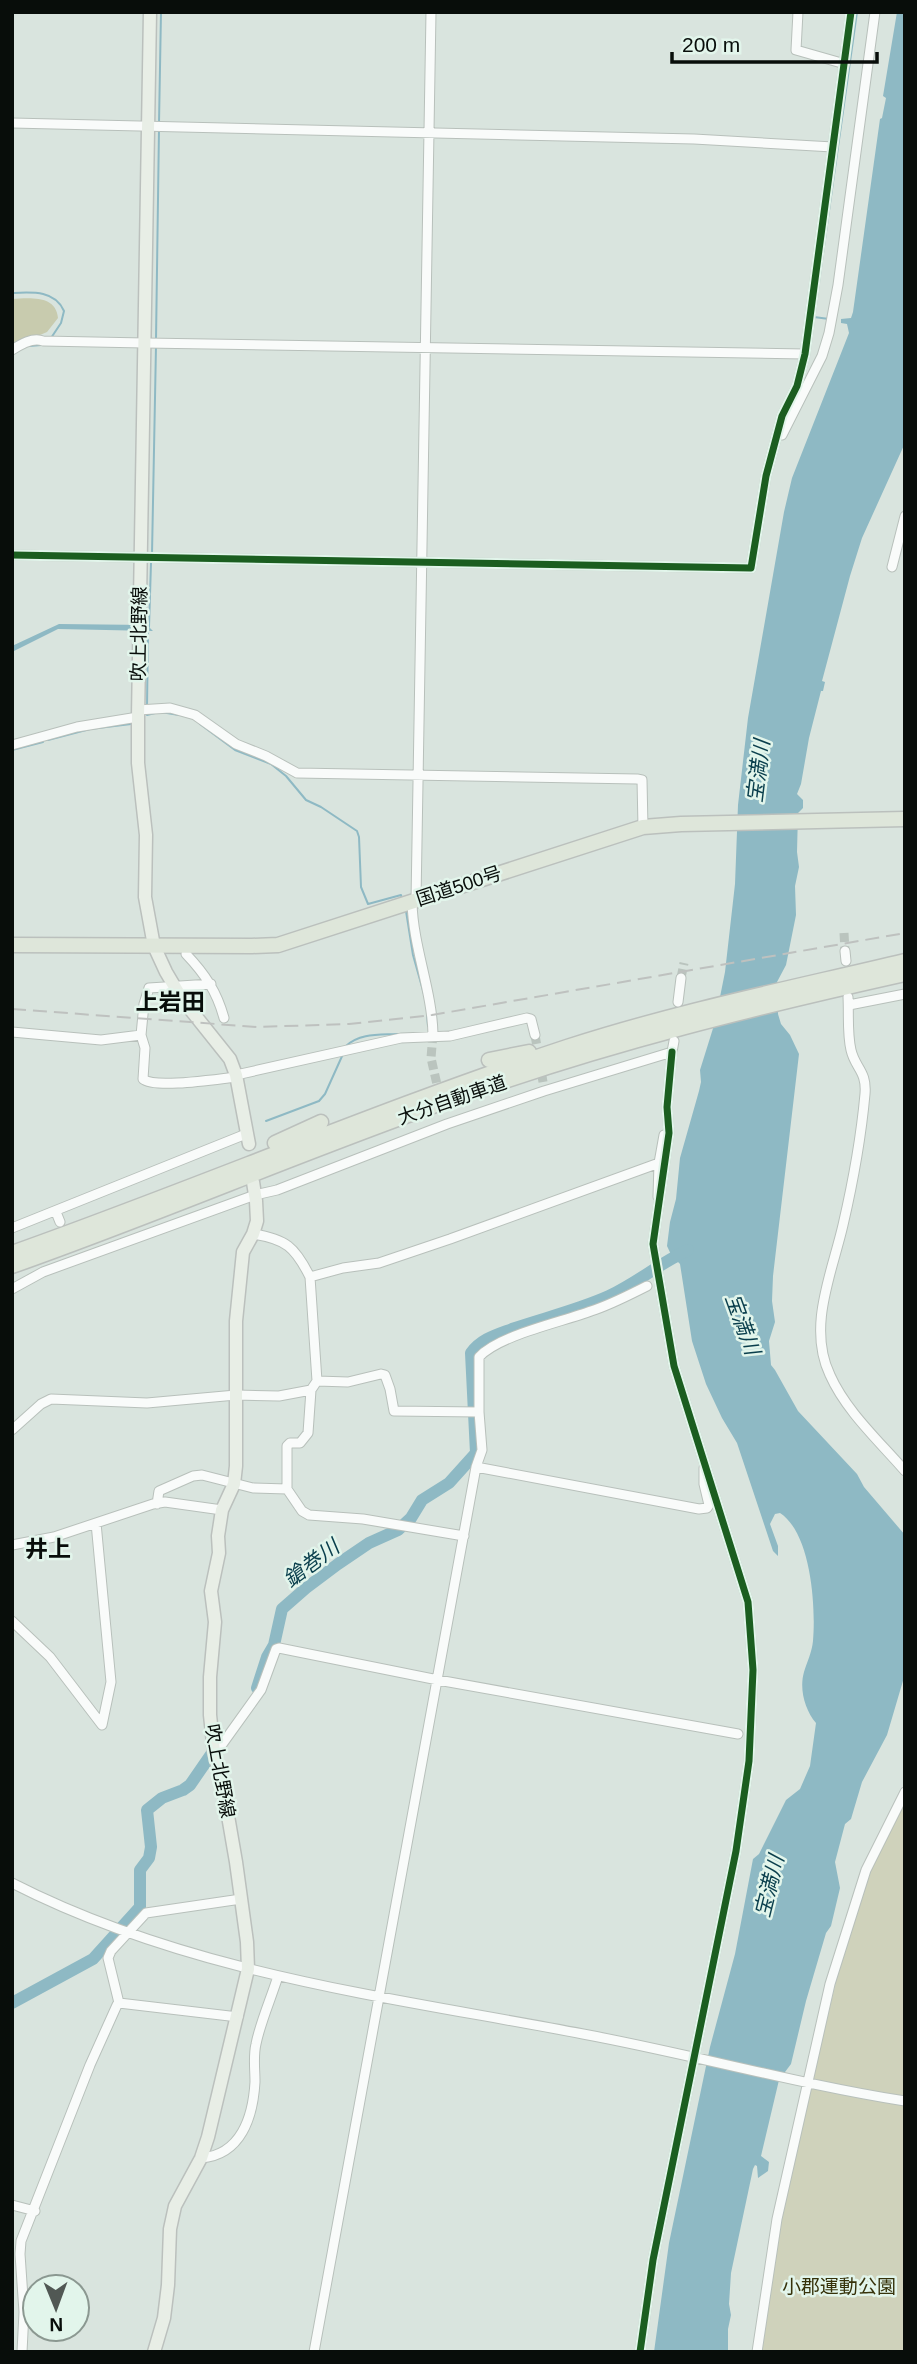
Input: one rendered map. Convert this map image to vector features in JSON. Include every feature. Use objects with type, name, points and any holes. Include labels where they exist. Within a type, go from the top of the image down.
[{"type":"highway","name":"国道500号","points":[[12,945],[278,945],[643,827],[905,820]]},
{"type":"highway","name":"大分自動車道","points":[[12,1253],[464,1082],[570,1046],[649,1023],[698,1016],[826,986],[905,961]]},
{"type":"highway","name":"大分自動車道","points":[[826,986],[905,974]]},
{"type":"highway","name":"大分自動車道","points":[[12,1265],[469,1093],[698,1016]]},
{"type":"highway","points":[[489,1060],[649,1023]]},
{"type":"highway","points":[[137,1207],[321,1122]]},
{"type":"main road","name":"吹上北野線","points":[[150,12],[138,713],[138,763],[146,835],[145,897],[154,946],[175,987],[230,1059],[236,1076],[247,1139]]},
{"type":"main road","name":"吹上北野線","points":[[154,2352],[164,2318],[170,2230],[175,2206],[201,2158],[248,1969],[241,1899],[223,1787],[214,1752],[210,1677],[215,1622],[211,1591],[219,1553],[218,1536],[222,1510],[234,1483],[237,1440],[237,1296],[243,1252],[253,1234],[257,1212],[254,1189]]},
{"type":"street","points":[[431,12],[414,901],[416,945],[429,1000],[433,1034]]},
{"type":"street","points":[[798,12],[796,50],[845,64]]},
{"type":"street","points":[[12,555],[751,568],[766,476],[782,416],[797,386],[805,354],[851,12]]},
{"type":"street","points":[[776,445],[827,345],[838,285],[875,12]]},
{"type":"street","points":[[12,123],[694,139],[833,147]]},
{"type":"street","points":[[12,349],[24,342],[38,339],[805,354]]},
{"type":"street","points":[[892,567],[905,516]]},
{"type":"street","points":[[12,745],[77,727],[170,708],[195,715],[236,744],[266,756],[297,774],[642,780],[643,827]]},
{"type":"street","points":[[186,954],[211,984],[224,1018]]},
{"type":"street","points":[[678,1002],[681,978]]},
{"type":"street","points":[[211,984],[149,988],[144,1004],[141,1035],[145,1048],[144,1081],[180,1083],[236,1076],[267,1066],[346,1052],[401,1038],[450,1037],[527,1018],[531,1019],[535,1035]]},
{"type":"street","points":[[905,994],[849,1001],[851,1051],[864,1074],[865,1091],[853,1174],[821,1321],[821,1349],[830,1376],[844,1399],[905,1471]]},
{"type":"street","points":[[12,1032],[101,1041],[141,1035]]},
{"type":"street","points":[[640,2352],[653,2260],[732,1874],[749,1761],[753,1670],[748,1602],[674,1366],[653,1244],[668,1143],[668,1095],[674,1041]]},
{"type":"street","points":[[12,1289],[74,1258],[254,1189],[277,1190],[543,1086],[672,1052]]},
{"type":"street","points":[[443,1111],[447,1124]]},
{"type":"street","points":[[660,1205],[657,1196],[659,1163],[668,1120]]},
{"type":"street","points":[[12,1228],[247,1139]]},
{"type":"street","points":[[310,1277],[343,1268],[379,1263],[659,1163]]},
{"type":"street","points":[[56,1212],[60,1222]]},
{"type":"street","points":[[253,1234],[284,1241],[310,1277],[317,1381],[311,1390],[308,1433],[300,1443],[290,1443],[287,1446],[287,1489],[302,1511],[309,1516],[363,1519],[464,1536]]},
{"type":"street","points":[[314,2352],[476,1467],[482,1450],[478,1412],[479,1357],[505,1340],[595,1310],[647,1286]]},
{"type":"street","points":[[317,1381],[348,1382],[381,1374],[390,1389],[394,1411],[478,1412]]},
{"type":"street","points":[[12,1430],[41,1404],[51,1399],[147,1403],[236,1395],[279,1396],[311,1390]]},
{"type":"street","points":[[476,1467],[699,1509],[709,1505],[704,1484],[706,1463]]},
{"type":"street","points":[[157,1504],[159,1491],[193,1476],[209,1476],[253,1488],[287,1489]]},
{"type":"street","points":[[12,1545],[38,1542],[157,1504],[222,1510]]},
{"type":"street","points":[[12,1621],[50,1657],[102,1725],[111,1682],[96,1523]]},
{"type":"street","points":[[214,1752],[261,1690],[275,1649],[279,1648],[438,1680],[738,1734]]},
{"type":"street","points":[[757,2352],[777,2219],[804,2082],[830,1984],[866,1870],[905,1792]]},
{"type":"street","points":[[12,1883],[126,1933],[248,1969],[380,1997],[696,2056],[804,2082],[905,2101]]},
{"type":"street","points":[[22,2352],[24,2312],[21,2241],[90,2065],[119,2003],[108,1958],[111,1951],[146,1913],[241,1899]]},
{"type":"street","points":[[201,2158],[212,2157],[230,2148],[245,2129],[253,2105],[256,2043],[278,1976]]},
{"type":"street","points":[[119,2003],[238,2017]]},
{"type":"street","points":[[12,2205],[35,2211]]},
{"type":"green space","points":[[12,299],[47,302],[52,305],[58,318],[47,332],[12,347]]},
{"type":"green space","name":"小郡運動公園","points":[[905,1798],[905,2352],[762,2352],[779,2235],[794,2158],[840,1965],[875,1857]]},
{"type":"water","name":"宝満川","points":[[897,12],[905,12],[905,443],[862,538],[850,576],[822,681],[825,682],[797,794],[803,800],[803,808],[798,813],[796,915],[786,965],[777,982],[781,1024],[799,1054],[773,1276],[775,1322],[769,1341],[771,1365],[798,1411],[857,1474],[864,1487],[905,1535],[905,1674],[887,1735],[862,1782],[851,1819],[845,1824],[835,1862],[840,1888],[831,1926],[826,1933],[806,2001],[791,2064],[779,2080],[761,2156],[769,2162],[768,2171],[758,2178],[757,2166],[753,2169],[731,2273],[728,2352],[654,2352],[669,2243],[710,2047],[735,1954],[753,1859],[759,1854],[786,1800],[800,1789],[810,1766],[816,1723],[806,1706],[802,1685],[814,1626],[812,1590],[805,1553],[799,1537],[780,1513],[775,1514],[770,1524],[778,1546],[778,1556],[773,1551],[737,1443],[706,1384],[692,1341],[680,1264],[675,1263],[667,1246],[680,1158],[699,1091],[700,1070],[715,1022],[725,972],[735,884],[738,805],[748,718],[784,512],[792,478],[849,333],[847,324],[841,323],[841,319],[851,318],[853,312]]},
{"type":"water","points":[[59,624],[147,625],[153,631],[58,629],[12,652],[12,646]]},
{"type":"waterway","points":[[159,123],[161,12]]},
{"type":"waterway","points":[[829,319],[814,317],[857,12]]},
{"type":"waterway","points":[[156,340],[159,129]]},
{"type":"waterway","points":[[12,293],[42,294],[60,304],[64,311],[61,323],[51,338]]},
{"type":"waterway","points":[[29,346],[41,345]]},
{"type":"waterway","points":[[152,554],[156,346]]},
{"type":"waterway","points":[[12,486],[12,495]]},
{"type":"waterway","points":[[149,627],[151,563]]},
{"type":"waterway","points":[[147,707],[148,632]]},
{"type":"waterway","points":[[147,712],[147,715],[155,713]]},
{"type":"waterway","points":[[161,712],[179,715]]},
{"type":"waterway","points":[[48,740],[90,729],[131,724]]},
{"type":"waterway","points":[[200,724],[235,750],[271,764],[286,776],[306,800],[357,831],[361,887],[368,904],[401,895],[402,899]]},
{"type":"waterway","points":[[12,750],[43,742]]},
{"type":"waterway","points":[[406,911],[413,955],[424,994]]},
{"type":"waterway","points":[[427,1014],[428,1026]]},
{"type":"waterway","points":[[346,1046],[364,1037],[397,1034]]},
{"type":"waterway","points":[[266,1121],[319,1101],[325,1094],[343,1054]]},
{"type":"waterway","name":"鎗巻川","points":[[257,1688],[274,1645],[282,1609],[338,1564],[369,1543],[398,1530],[411,1518],[422,1500],[449,1483],[476,1453],[471,1353],[475,1348],[500,1333],[609,1296],[688,1250]]},
{"type":"waterway","name":"鎗巻川","points":[[12,2003],[93,1959],[140,1907],[140,1870],[149,1858],[151,1847],[147,1810],[162,1798],[190,1785],[219,1743]]},
{"type":"tunnel","points":[[844,933],[845,951]]},
{"type":"tunnel","points":[[681,978],[684,963]]},
{"type":"tunnel","points":[[433,1034],[431,1058],[443,1111]]},
{"type":"tunnel","points":[[535,1035],[543,1082]]},
{"type":"railway","points":[[12,1009],[257,1027],[349,1024],[432,1015],[905,933]]},
{"type":"cycle path","points":[[12,555],[751,568],[766,476],[782,416],[797,386],[805,354],[851,12]]},
{"type":"cycle path","points":[[640,2352],[653,2260],[736,1851],[749,1761],[753,1670],[748,1602],[674,1366],[653,1244],[669,1133],[667,1107],[672,1052]]},
{"type":"district","name":"上岩田","points":[[170,1002]]},
{"type":"district","name":"井上","points":[[48,1549]]}]
